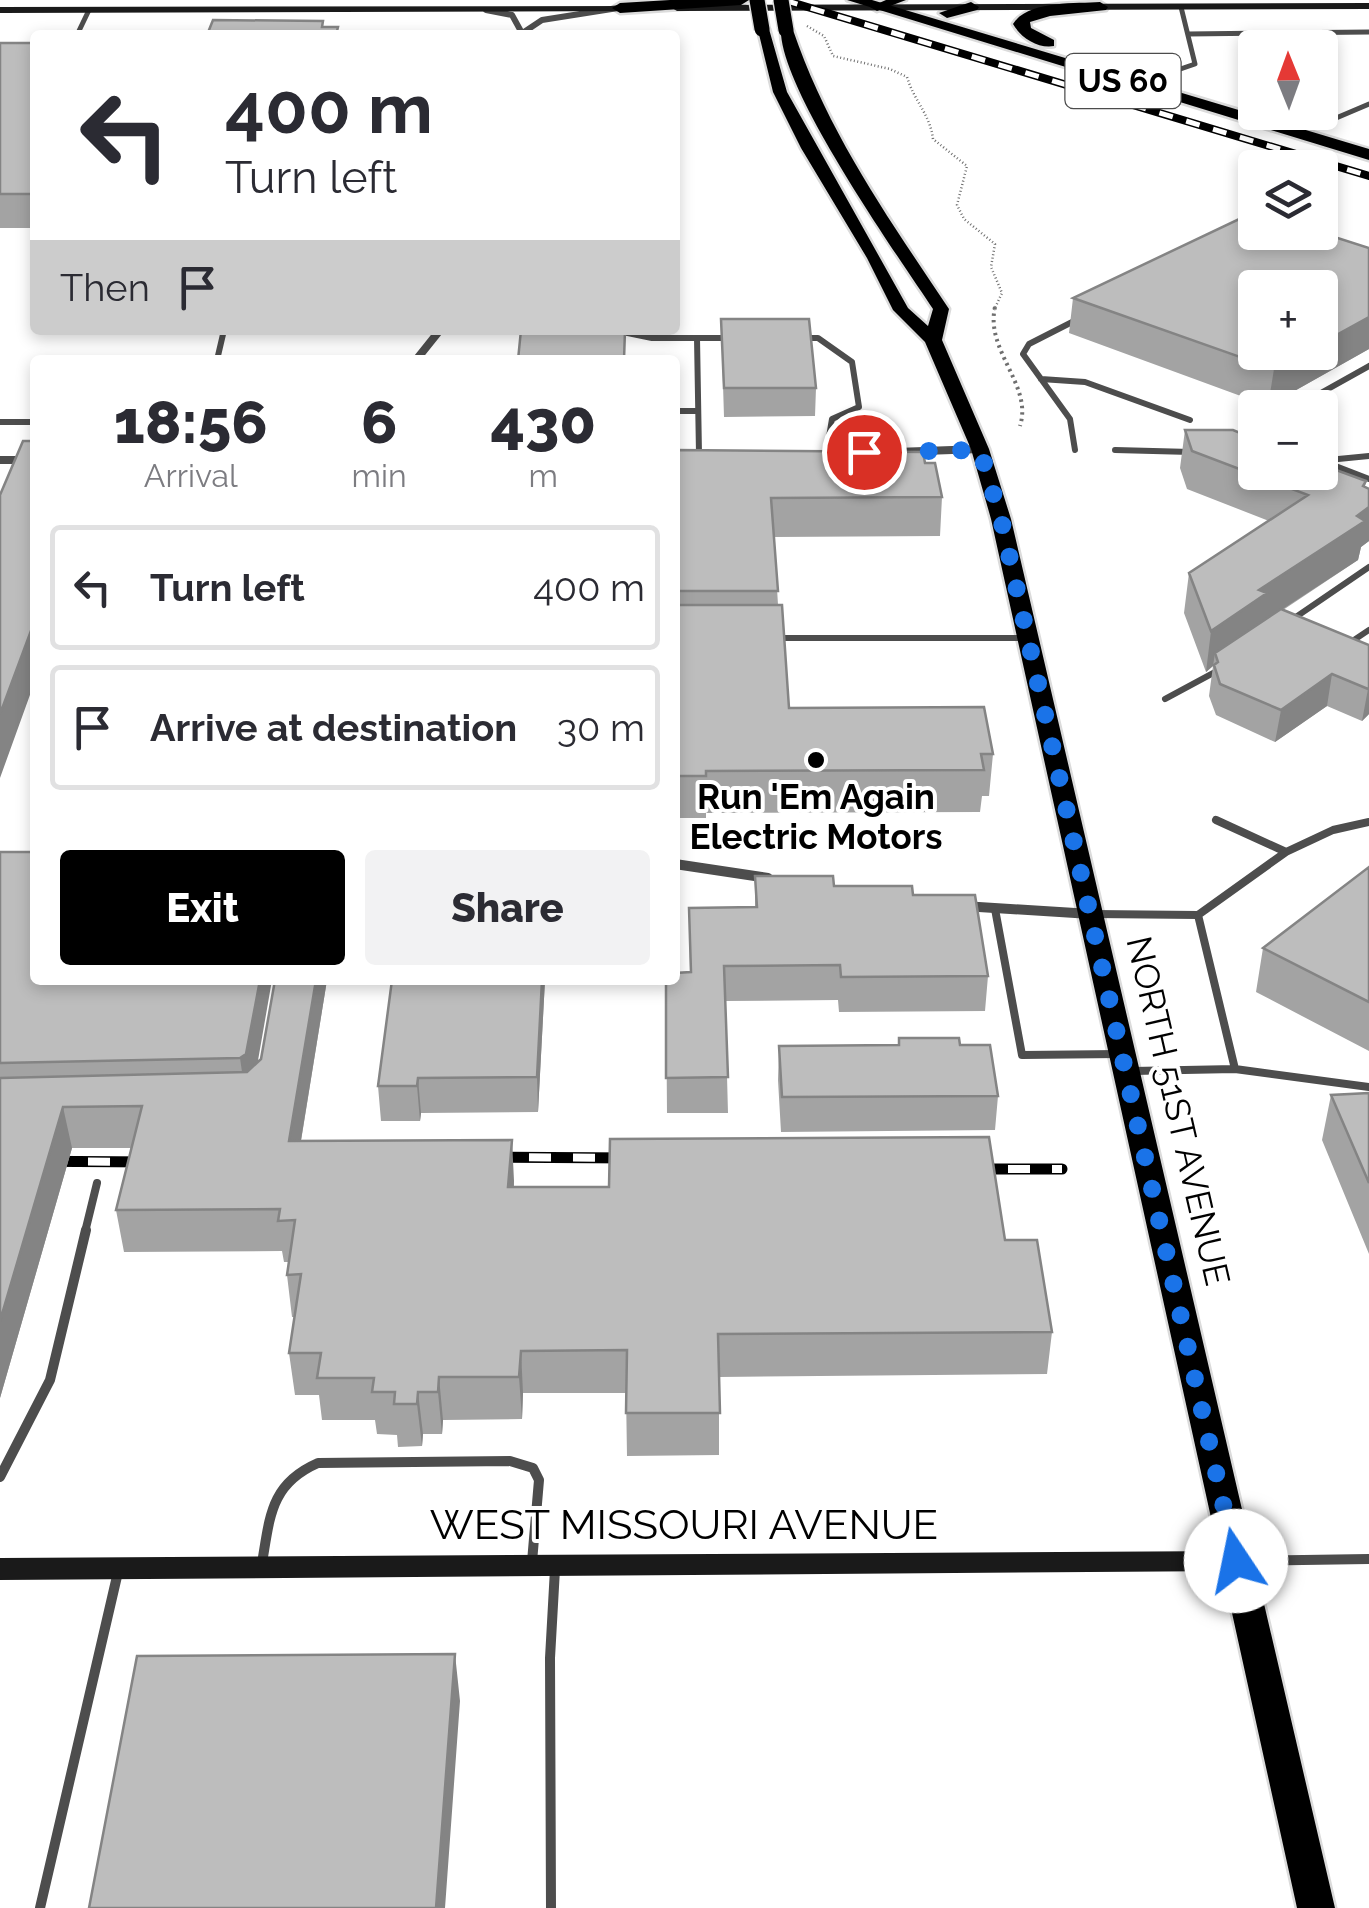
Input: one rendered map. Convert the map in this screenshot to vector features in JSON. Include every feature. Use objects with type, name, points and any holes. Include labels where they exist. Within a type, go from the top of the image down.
[{"type":"highway","points":[[620,8],[741,0]]},
{"type":"highway","name":"US 60","points":[[902,0],[928,7],[948,21],[1369,155]]},
{"type":"highway","name":"US 60","points":[[860,3],[1048,43],[1238,99]]},
{"type":"highway","points":[[1048,43],[1025,31],[1022,22],[1040,13],[1100,7]]},
{"type":"highway","points":[[948,21],[971,8]]},
{"type":"highway","points":[[1338,129],[1369,138]]},
{"type":"main road","name":"NORTH 51ST AVENUE","points":[[757,0],[780,92],[808,148],[876,258],[901,310],[933,340],[980,450],[1001,519],[1316,1908]]},
{"type":"main road","name":"NORTH 51ST AVENUE","points":[[781,0],[786,30],[807,92],[840,156],[940,309],[933,340]]},
{"type":"main road","points":[[0,10],[92,5],[354,4],[620,8],[902,0]]},
{"type":"main road","points":[[860,3],[971,8],[1308,3],[1369,6]]},
{"type":"main road","name":"WEST MISSOURI AVENUE","points":[[0,1569],[1236,1561]]},
{"type":"street","points":[[469,5],[512,15],[522,30]]},
{"type":"street","points":[[528,30],[542,20],[620,8]]},
{"type":"street","points":[[420,355],[436,335]]},
{"type":"street","points":[[891,452],[980,450]]},
{"type":"street","points":[[687,454],[718,454]]},
{"type":"street","points":[[0,460],[30,460]]},
{"type":"street","points":[[680,865],[784,881]]},
{"type":"street","points":[[956,905],[1092,914]]},
{"type":"lane","points":[[80,30],[92,5]]},
{"type":"lane","points":[[1160,76],[1196,64],[1181,7]]},
{"type":"lane","points":[[1188,34],[1369,32]]},
{"type":"lane","points":[[1338,117],[1369,104]]},
{"type":"lane","points":[[1075,450],[1070,419],[1023,354],[1029,344],[1082,317]]},
{"type":"lane","points":[[637,335],[731,338]]},
{"type":"lane","points":[[696,338],[699,454]]},
{"type":"lane","points":[[783,338],[818,338],[852,362],[859,407],[832,419],[830,437]]},
{"type":"lane","points":[[1326,390],[1369,366]]},
{"type":"lane","points":[[1041,379],[1086,382],[1190,420]]},
{"type":"lane","points":[[680,411],[698,411]]},
{"type":"lane","points":[[0,422],[30,422]]},
{"type":"lane","points":[[1228,445],[1238,439]]},
{"type":"lane","points":[[1115,450],[1194,452]]},
{"type":"lane","points":[[1338,459],[1369,456]]},
{"type":"lane","points":[[1338,466],[1369,479]]},
{"type":"lane","points":[[1284,624],[1369,567]]},
{"type":"lane","points":[[1344,646],[1369,630]]},
{"type":"lane","points":[[767,638],[1027,638]]},
{"type":"lane","points":[[1166,699],[1224,666]]},
{"type":"lane","points":[[1216,820],[1286,852]]},
{"type":"lane","points":[[1092,914],[1198,915],[1286,852],[1334,830],[1369,822]]},
{"type":"lane","points":[[995,909],[1022,1055],[1235,1069],[1369,1087]]},
{"type":"lane","points":[[1198,915],[1235,1069]]},
{"type":"lane","points":[[0,1477],[50,1380],[97,1183]]},
{"type":"lane","points":[[261,1567],[280,1485],[296,1470],[318,1463],[510,1462],[533,1468],[539,1480],[550,1658],[552,1908]]},
{"type":"lane","name":"WEST MISSOURI AVENUE","points":[[1236,1561],[1369,1559]]},
{"type":"lane","points":[[40,1908],[119,1568]]},
{"type":"path","points":[[802,20],[824,36],[834,56],[890,68],[907,77],[912,97],[930,116],[933,139],[967,166],[957,205],[964,219],[994,244],[992,267],[1002,294],[994,307],[995,342],[1009,379],[1024,401],[1026,412],[1020,426]]},
{"type":"building","points":[[213,20],[323,21],[322,27],[338,27],[337,30],[209,30]]},
{"type":"building","points":[[0,43],[30,43],[30,194],[0,194]]},
{"type":"building","points":[[1238,220],[1238,250],[1338,250],[1338,238],[1369,248],[1369,317],[1338,334],[1338,270],[1238,270],[1238,356],[1073,298]]},
{"type":"building","points":[[721,319],[809,319],[816,388],[724,388]]},
{"type":"building","points":[[520,335],[625,335],[624,355],[518,355]]},
{"type":"building","points":[[1185,430],[1238,432],[1238,468],[1192,451]]},
{"type":"building","points":[[23,441],[30,441],[30,633],[0,714],[0,495]]},
{"type":"building","points":[[680,450],[923,452],[925,463],[935,463],[942,497],[771,498],[778,591],[680,591]]},
{"type":"building","points":[[1338,471],[1366,481],[1363,486],[1369,489],[1369,507],[1357,516],[1365,521],[1259,590],[1267,593],[1211,631],[1189,573],[1308,495],[1295,490],[1338,490]]},
{"type":"building","points":[[680,605],[782,605],[789,708],[984,707],[993,754],[981,754],[984,770],[706,771],[706,776],[680,776]]},
{"type":"building","points":[[1281,609],[1369,645],[1369,688],[1332,674],[1281,710],[1220,684],[1215,653]]},
{"type":"building","points":[[0,852],[30,852],[30,985],[259,985],[246,1054],[240,1058],[0,1063]]},
{"type":"building","points":[[1369,867],[1369,1002],[1263,948]]},
{"type":"building","points":[[755,876],[833,876],[834,886],[912,886],[913,895],[975,895],[988,976],[841,977],[840,965],[724,966],[728,1077],[666,1078],[666,985],[680,985],[680,973],[691,972],[689,908],[757,907]]},
{"type":"building","points":[[274,985],[315,985],[289,1141],[512,1140],[508,1187],[609,1187],[610,1139],[989,1137],[1005,1240],[1037,1240],[1052,1332],[718,1334],[720,1413],[626,1413],[627,1350],[521,1351],[519,1377],[439,1377],[438,1392],[418,1392],[417,1404],[394,1404],[395,1392],[372,1392],[374,1378],[317,1378],[321,1353],[289,1353],[301,1274],[287,1275],[295,1220],[278,1221],[280,1209],[116,1210],[142,1106],[63,1107],[0,1321],[0,1078],[247,1072],[261,1059]]},
{"type":"building","points":[[391,985],[542,985],[537,1077],[418,1078],[417,1086],[378,1086]]},
{"type":"building","points":[[899,1038],[959,1038],[960,1045],[990,1045],[998,1096],[782,1097],[779,1046],[899,1045]]},
{"type":"building","points":[[1369,1093],[1369,1183],[1331,1095]]},
{"type":"building","points":[[455,1654],[436,1908],[89,1908],[137,1656]]},
{"type":"railway","points":[[784,0],[1369,176]]},
{"type":"railway","points":[[485,1157],[635,1158]]},
{"type":"railway","points":[[0,1161],[155,1162]]},
{"type":"railway","points":[[964,1169],[1062,1169]]},
{"type":"place","name":"Run 'Em Again Electric Motors","points":[[816,760]]},
{"type":"route","points":[[864,452],[980,450],[1001,519],[1146,1146],[1236,1561]]}]
